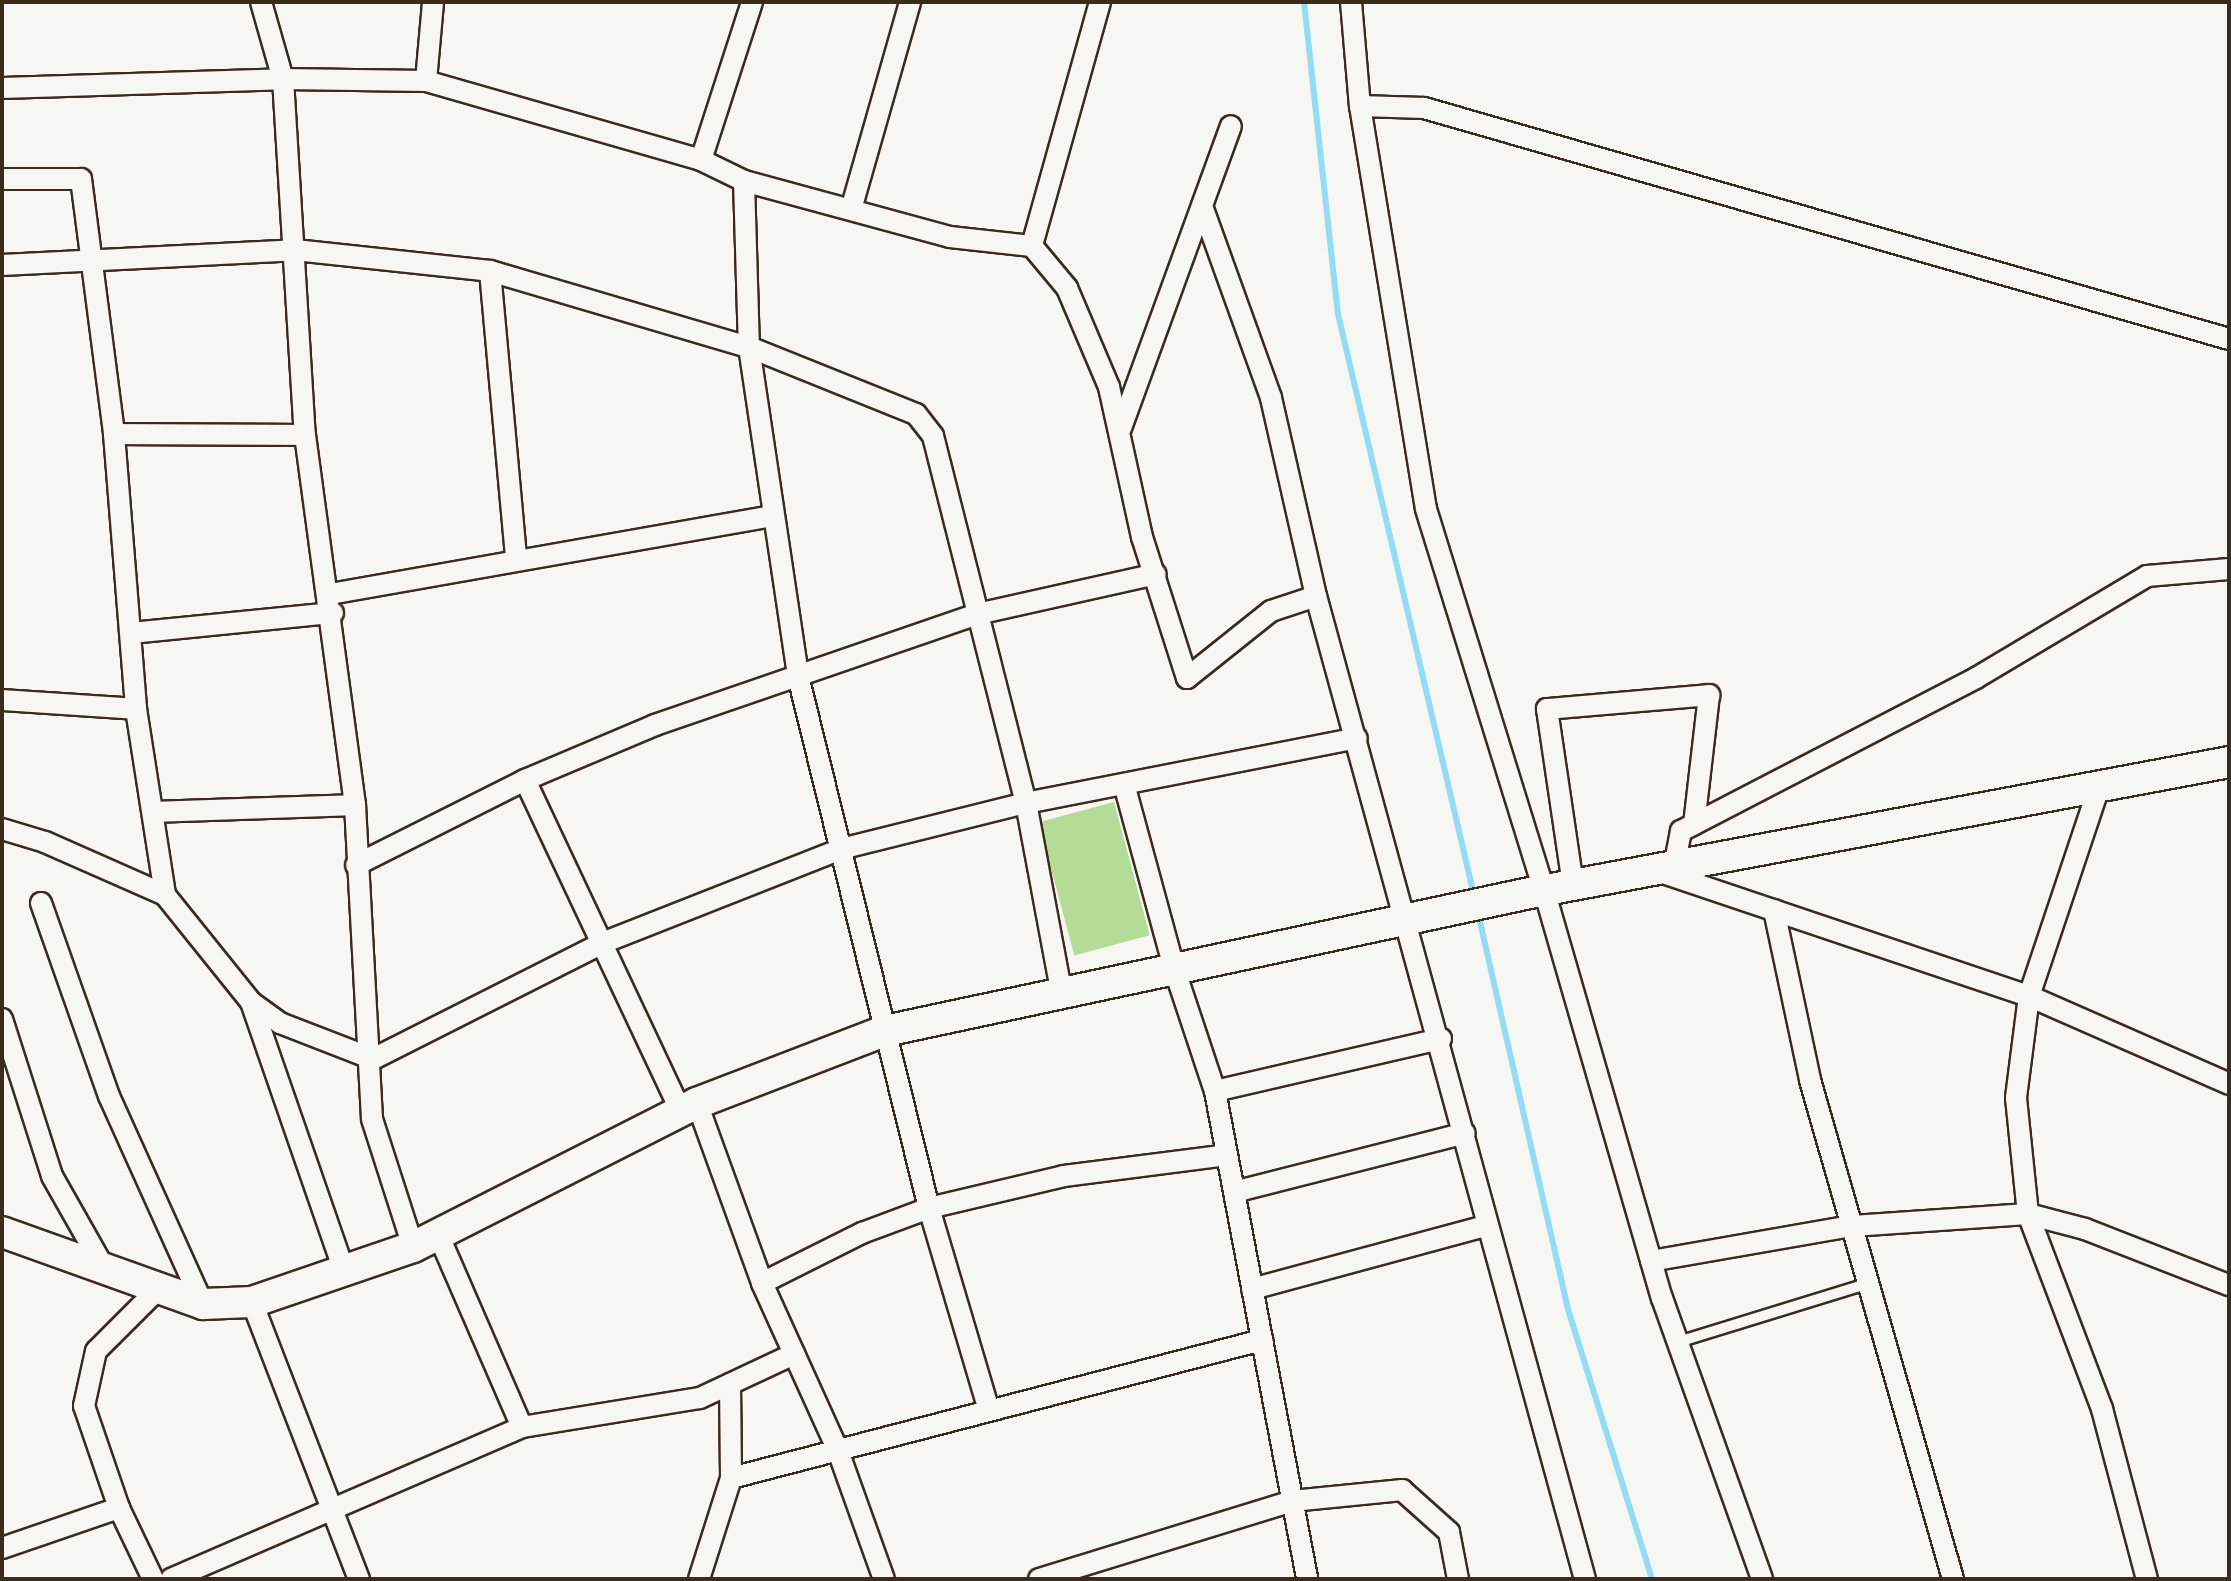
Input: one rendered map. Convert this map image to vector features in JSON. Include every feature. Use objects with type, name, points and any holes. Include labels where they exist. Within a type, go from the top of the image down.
[{"type":"street","points":[[261,2],[283,79],[305,435],[331,604],[355,805],[356,865],[373,1059],[372,1119],[425,1241],[522,1427]]},
{"type":"street","points":[[426,81],[433,2]]},
{"type":"street","points":[[701,160],[752,2]]},
{"type":"street","points":[[852,206],[910,2]]},
{"type":"street","points":[[1032,246],[1100,2]]},
{"type":"street","points":[[1351,2],[1360,106],[1426,509],[1549,889],[1651,1261],[1762,1579]]},
{"type":"street","points":[[2,88],[283,79],[426,81],[701,160],[744,181],[852,206],[950,237],[1032,246],[1067,288],[1121,428],[1142,537],[1187,678],[1271,611],[1316,596]]},
{"type":"street","points":[[1360,106],[1424,108],[2229,339]]},
{"type":"street","points":[[1121,428],[1231,126]]},
{"type":"street","points":[[2,179],[81,179],[89,261],[114,434],[136,709],[165,895]]},
{"type":"street","points":[[744,181],[749,347],[798,676],[929,1208],[989,1410]]},
{"type":"street","points":[[1202,206],[1271,398],[1316,596],[1441,1039],[1485,1226],[1585,1579]]},
{"type":"street","points":[[2,265],[295,250],[490,271],[749,347],[916,414],[933,436],[1026,803],[1061,990]]},
{"type":"street","points":[[490,271],[516,557]]},
{"type":"street","points":[[114,434],[305,435]]},
{"type":"street","points":[[131,633],[331,604],[516,557],[773,516]]},
{"type":"street","points":[[1665,868],[1681,831],[1976,678],[2147,576],[2229,569]]},
{"type":"street","points":[[356,865],[525,780],[655,725],[977,614],[1156,574]]},
{"type":"street","points":[[1549,889],[1547,709],[1709,695],[1694,824]]},
{"type":"street","points":[[2,700],[136,709]]},
{"type":"street","points":[[2,829],[45,842],[165,895],[251,1002],[280,1023],[373,1059],[605,942],[841,849],[1026,803],[1357,738]]},
{"type":"street","points":[[2,1232],[203,1304],[252,1302],[425,1241],[689,1107],[885,1031],[1061,990],[1406,923],[1451,909],[1549,889],[2098,790],[2229,762]]},
{"type":"street","points":[[525,780],[689,1107],[762,1283],[837,1448],[884,1579]]},
{"type":"street","points":[[1124,784],[1174,968],[1215,1091],[1307,1579]]},
{"type":"street","points":[[2098,790],[2029,996],[2016,1098],[2028,1214],[2102,1409],[2147,1579]]},
{"type":"street","points":[[154,812],[355,805]]},
{"type":"street","points":[[1665,868],[1774,910],[2029,996],[2229,1084]]},
{"type":"street","points":[[41,903],[109,1096],[203,1304]]},
{"type":"street","points":[[1774,910],[1810,1080],[1953,1579]]},
{"type":"street","points":[[251,1002],[344,1270]]},
{"type":"street","points":[[2,1019],[52,1176],[104,1268]]},
{"type":"street","points":[[1215,1091],[1441,1039]]},
{"type":"street","points":[[1234,1192],[1465,1133]]},
{"type":"street","points":[[762,1283],[862,1233],[929,1208],[1064,1176],[1227,1155]]},
{"type":"street","points":[[1651,1261],[1852,1226],[2028,1214],[2085,1229],[2229,1285]]},
{"type":"street","points":[[1252,1289],[1485,1226]]},
{"type":"street","points":[[153,1579],[119,1508],[84,1406],[96,1351],[159,1288]]},
{"type":"street","points":[[252,1302],[359,1579]]},
{"type":"street","points":[[731,1478],[1262,1340]]},
{"type":"street","points":[[171,1579],[329,1507],[522,1427],[700,1398],[794,1354]]},
{"type":"street","points":[[699,1579],[731,1478],[730,1384]]},
{"type":"street","points":[[1039,1579],[1292,1501],[1402,1490],[1449,1532],[1458,1579]]},
{"type":"street","points":[[2,1548],[119,1508]]},
{"type":"lane","points":[[1678,1342],[1867,1284]]},
{"type":"green space","points":[[1114,802],[1150,935],[1074,955],[1039,822]]},
{"type":"waterway","points":[[1304,2],[1338,314],[1474,895]]},
{"type":"waterway","points":[[1478,913],[1567,1306],[1652,1579]]}]
